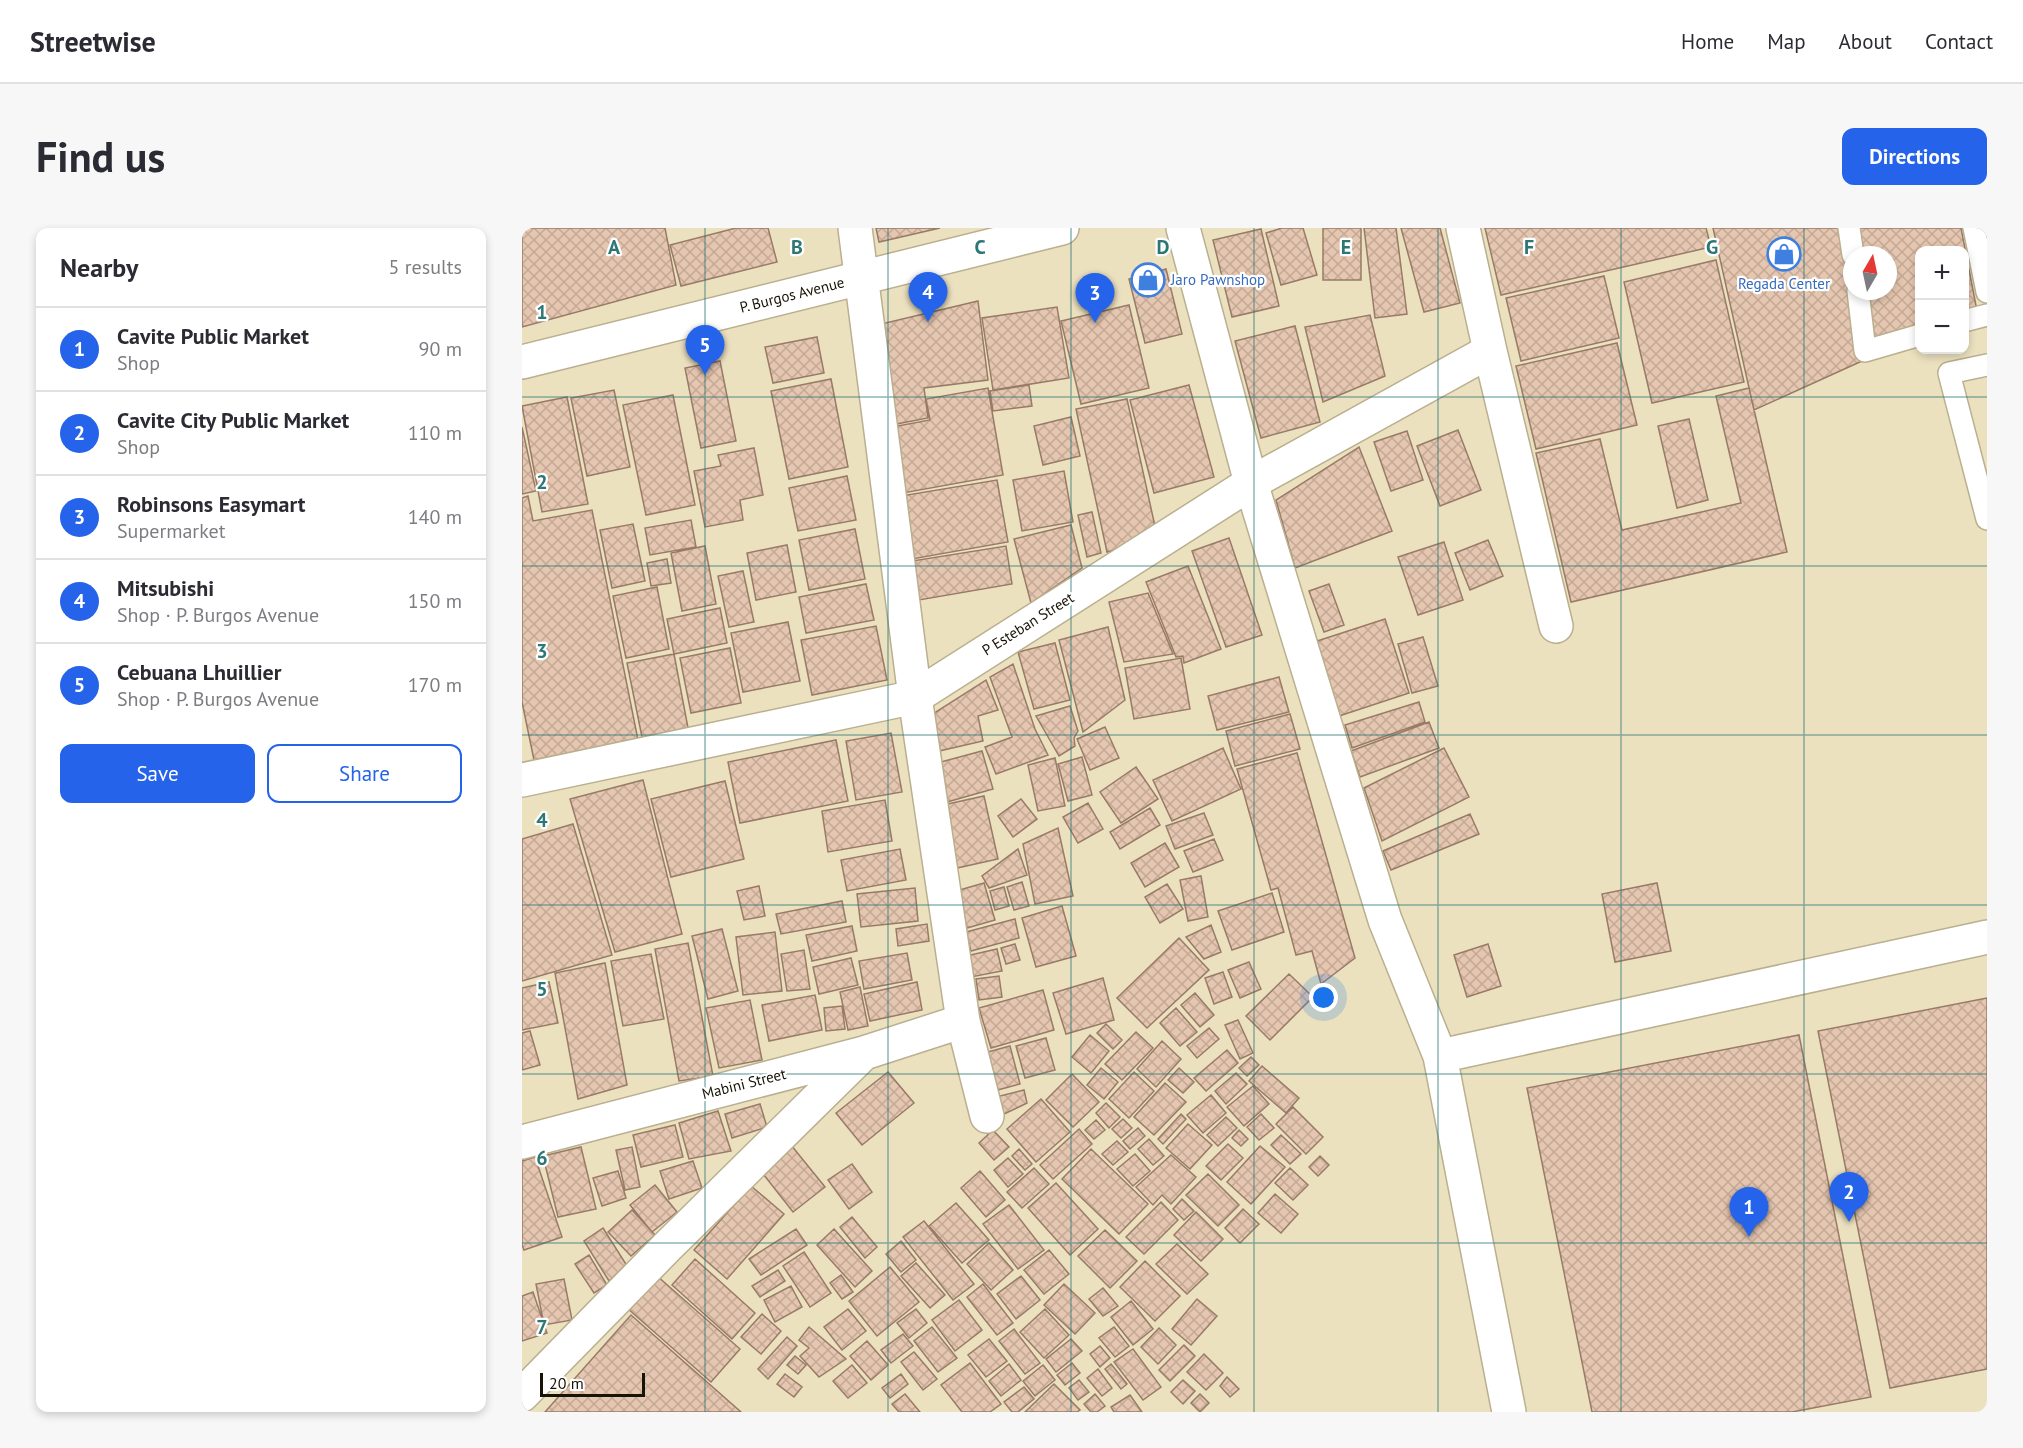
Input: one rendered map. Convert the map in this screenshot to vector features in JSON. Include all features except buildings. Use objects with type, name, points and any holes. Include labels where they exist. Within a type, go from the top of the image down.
[{"type":"street","points":[[855,228],[915,697],[963,1021],[987,1116]]},
{"type":"street","name":"P. Burgos Avenue","points":[[522,362],[1062,228]]},
{"type":"street","points":[[1183,228],[1251,483],[1385,920],[1440,1056],[1509,1412]]},
{"type":"street","points":[[1462,228],[1556,626]]},
{"type":"street","name":"P Esteban Street","points":[[522,780],[915,697],[1251,483],[1490,351]]},
{"type":"street","points":[[1440,1056],[1987,937]]},
{"type":"street","name":"Mabini Street","points":[[522,1142],[864,1053],[963,1021]]},
{"type":"street","points":[[522,1395],[667,1247],[864,1053]]},
{"type":"lane","points":[[1849,228],[1852,246]]},
{"type":"lane","points":[[1974,228],[1987,292]]},
{"type":"lane","points":[[1859,300],[1865,351],[1915,336]]},
{"type":"lane","points":[[1969,320],[1987,315]]},
{"type":"lane","points":[[1987,365],[1950,374],[1987,519]]},
{"type":"place","name":"Regada Center","points":[[1784,254]]},
{"type":"place","name":"Jaro Pawnshop","points":[[1148,280]]},
{"type":"place","name":"Mitsubishi","points":[[928,322]]},
{"type":"place","name":"Robinsons Easymart","points":[[1095,323]]},
{"type":"place","name":"Cebuana Lhuillier","points":[[705,375]]},
{"type":"place","name":"Cavite City Public Market","points":[[1849,1222]]},
{"type":"place","name":"Cavite Public Market","points":[[1749,1237]]}]
